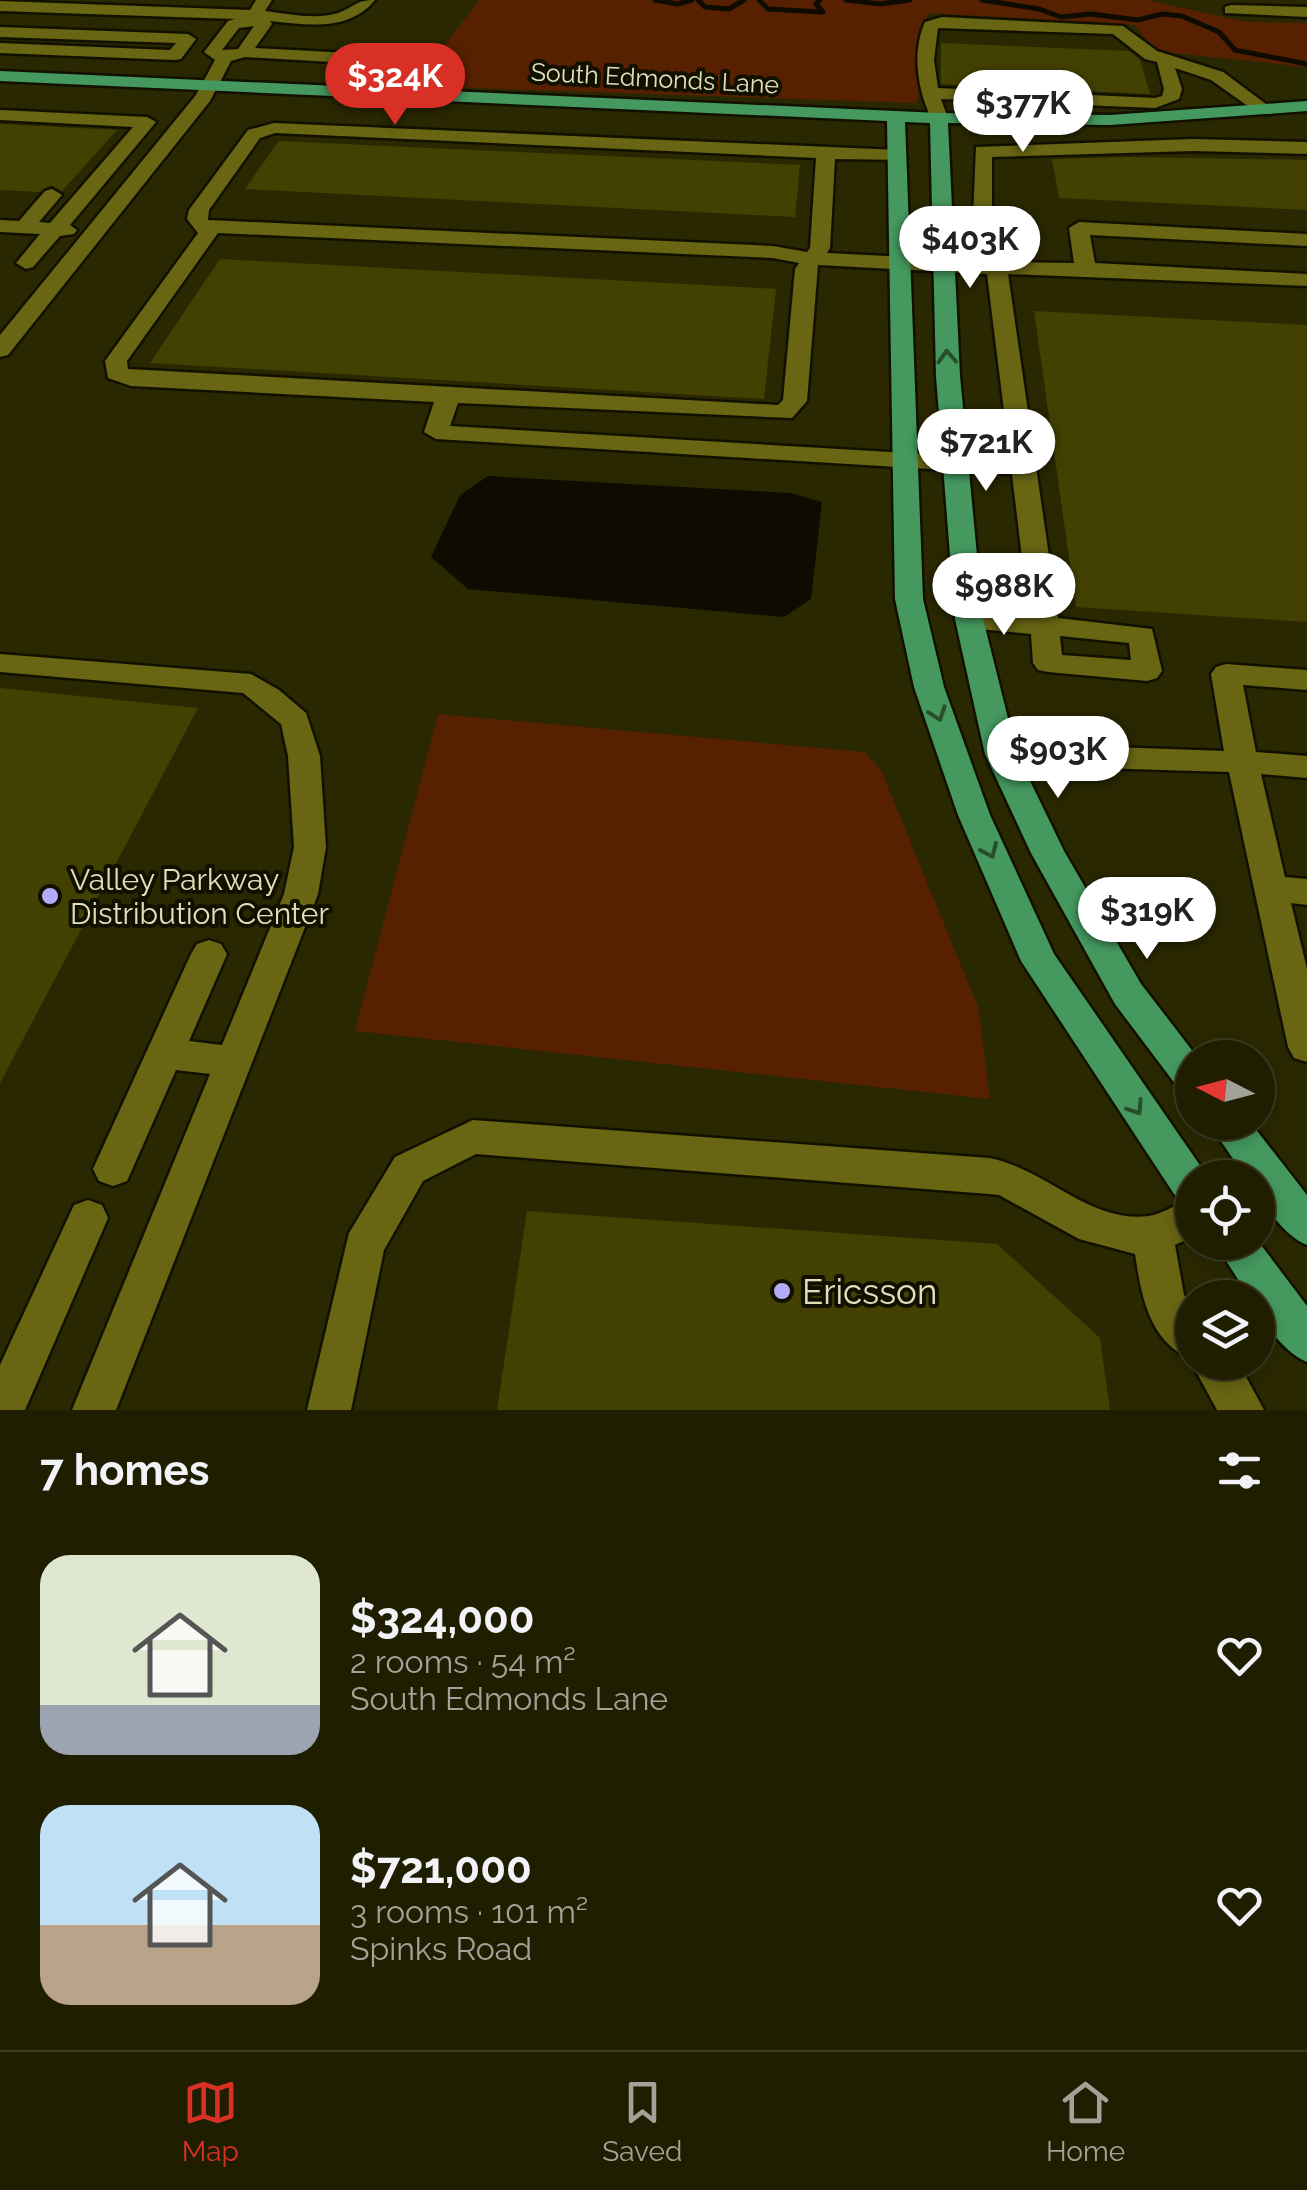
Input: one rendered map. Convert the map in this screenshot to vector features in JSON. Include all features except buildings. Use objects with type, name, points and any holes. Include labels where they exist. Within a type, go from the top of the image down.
[{"type":"main road","name":"South Edmonds Lane","points":[[0,76],[360,103],[1150,133],[1265,117],[1307,106]]},
{"type":"main road","name":"South Edmonds Lane","points":[[0,89],[376,90],[897,122]]},
{"type":"main road","points":[[360,103],[376,90]]},
{"type":"main road","name":"South Edmonds Lane","points":[[1265,117],[1307,117]]},
{"type":"main road","points":[[897,122],[909,599],[928,687],[974,815],[1040,961],[1175,1162]]},
{"type":"main road","points":[[938,123],[955,465],[969,619],[1001,754],[1048,853],[1128,994],[1175,1056]]},
{"type":"main road","points":[[954,760],[1001,754]]},
{"type":"main road","points":[[1242,1140],[1307,1226]]},
{"type":"main road","points":[[1247,1260],[1307,1341]]},
{"type":"lane","points":[[2,21],[257,12],[344,18],[359,12],[367,0]]},
{"type":"lane","points":[[1231,10],[1307,12]]},
{"type":"lane","points":[[244,52],[264,24],[257,12]]},
{"type":"lane","points":[[257,12],[234,24],[212,52],[224,58],[244,52],[406,61],[410,66],[397,92]]},
{"type":"lane","points":[[2,21],[35,20]]},
{"type":"lane","points":[[0,48],[174,55],[188,40],[2,21]]},
{"type":"lane","points":[[938,123],[930,93],[931,25],[942,22],[1117,29],[1131,43],[1166,61],[1217,76],[1301,148]]},
{"type":"lane","points":[[0,350],[208,90],[224,58]]},
{"type":"lane","points":[[930,93],[1155,102],[1170,99],[1173,89],[1166,61]]},
{"type":"lane","points":[[0,116],[147,122],[26,264]]},
{"type":"lane","points":[[826,152],[820,248],[806,269],[795,401],[784,413],[131,379],[116,373],[116,361],[208,233],[197,218],[199,210],[254,134],[274,128],[826,152],[898,156]]},
{"type":"lane","points":[[969,619],[1045,628],[996,259],[982,241],[984,151],[1193,146],[1301,148]]},
{"type":"lane","points":[[24,228],[52,195]]},
{"type":"lane","points":[[0,226],[95,231]]},
{"type":"lane","points":[[202,226],[773,252],[813,259],[901,263],[996,259],[1041,249]]},
{"type":"lane","points":[[1085,269],[1079,228],[1307,240]]},
{"type":"lane","points":[[996,259],[1085,269],[1307,280]]},
{"type":"lane","points":[[0,262],[67,266]]},
{"type":"lane","points":[[448,397],[436,432],[1024,467]]},
{"type":"lane","points":[[0,664],[250,684],[295,720],[304,756],[310,847],[301,894],[94,1410]]},
{"type":"lane","points":[[1307,680],[1226,674],[1242,762],[1307,1046]]},
{"type":"lane","points":[[1001,754],[1242,762],[1307,768]]},
{"type":"lane","points":[[1271,888],[1307,892]]},
{"type":"lane","points":[[112,1168],[209,954]]},
{"type":"lane","points":[[164,1053],[234,1062]]},
{"type":"lane","points":[[329,1410],[364,1246],[409,1169],[473,1136],[990,1176],[1006,1179],[1110,1232],[1153,1235],[1175,1224]]},
{"type":"lane","points":[[2,1410],[88,1218]]},
{"type":"lane","points":[[1153,1235],[1164,1303],[1175,1317]]},
{"type":"lane","points":[[1224,1380],[1242,1410]]},
{"type":"shaded area","points":[[479,0],[1146,0],[1246,22],[1307,23],[1307,67],[1154,51],[1135,25],[927,13],[917,103],[414,86]]},
{"type":"shaded area","points":[[488,476],[790,493],[822,502],[811,599],[784,617],[468,589],[431,557],[460,495]]},
{"type":"shaded area","points":[[438,714],[864,752],[881,770],[978,1007],[990,1099],[355,1031]]},
{"type":"waterway","points":[[655,0],[678,4],[692,0]]},
{"type":"waterway","points":[[698,0],[705,7],[729,9],[744,0]]},
{"type":"waterway","points":[[759,0],[768,9],[823,12],[816,4],[820,0]]},
{"type":"waterway","points":[[846,0],[880,4],[910,0]]},
{"type":"waterway","points":[[982,0],[1039,9],[1061,17],[1091,14],[1138,20],[1162,14],[1182,16],[1219,32],[1235,50],[1307,64]]},
{"type":"place","name":"Valley Parkway Distribution Center","points":[[50,896]]},
{"type":"place","name":"Ericsson","points":[[782,1291]]}]
